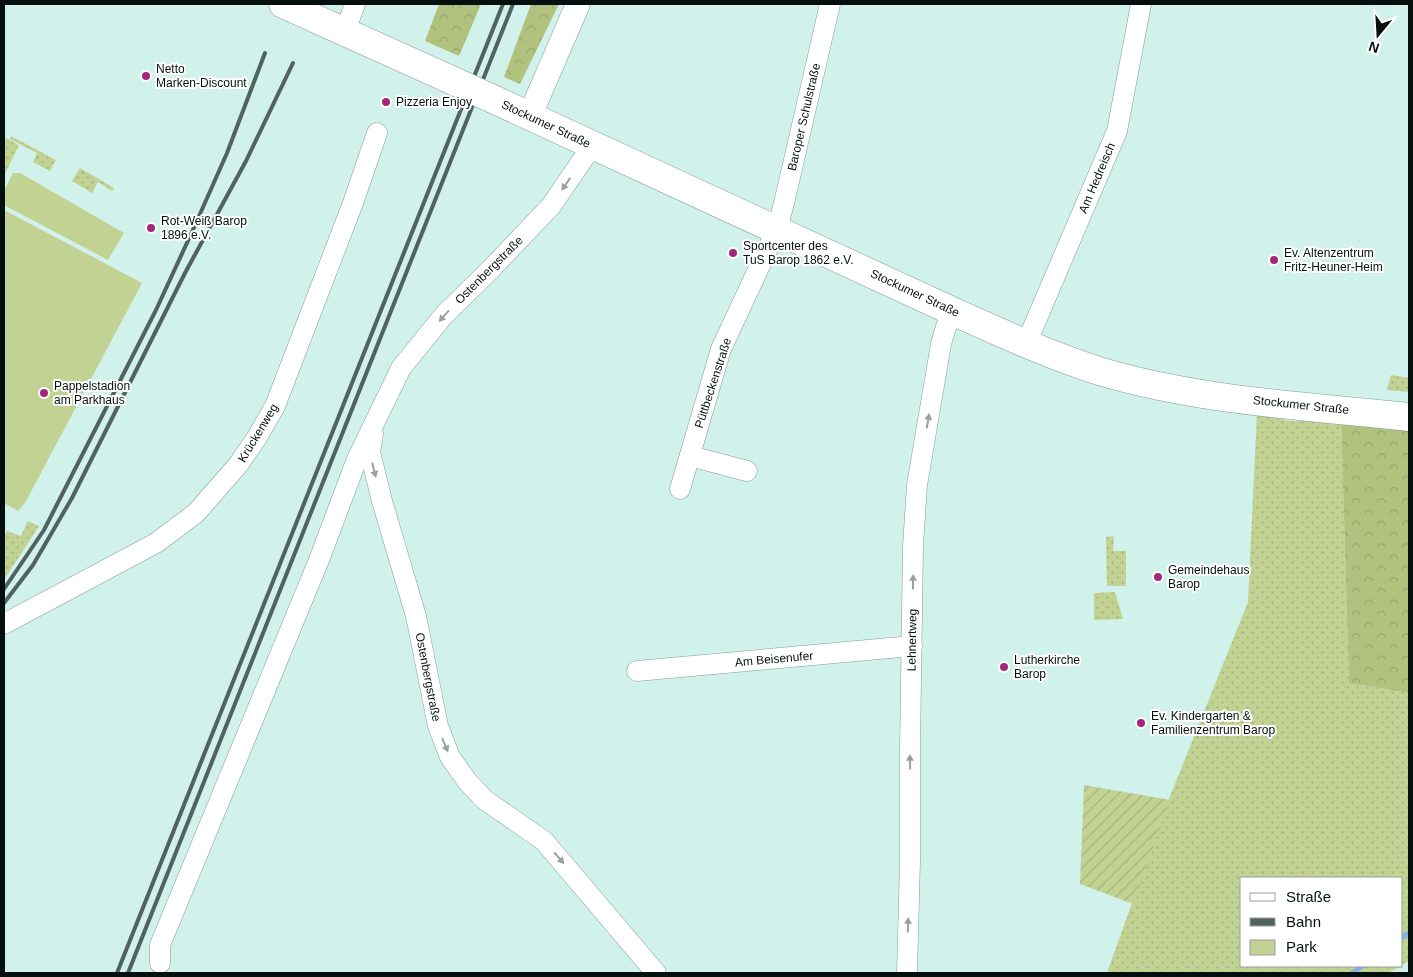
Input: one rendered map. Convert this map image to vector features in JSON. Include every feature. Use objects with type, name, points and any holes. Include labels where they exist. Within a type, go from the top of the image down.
[{"type":"main road","name":"Stockumer Straße","points":[[284,4],[530,115],[592,146],[1026,344],[1100,371],[1191,391],[1250,400],[1409,418]]},
{"type":"street","points":[[345,31],[355,4]]},
{"type":"street","points":[[530,115],[578,4]]},
{"type":"street","name":"Baroper Schulstraße","points":[[777,229],[830,4]]},
{"type":"street","name":"Am Hedreisch","points":[[1026,344],[1117,131],[1141,4]]},
{"type":"street","name":"Krückenweg","points":[[4,624],[156,542],[196,513],[238,465],[275,406],[353,203],[377,133]]},
{"type":"street","name":"Ostenbergstraße","points":[[160,963],[160,945],[316,570],[357,459],[401,368],[444,316],[551,206],[592,146]]},
{"type":"street","name":"Püttbeckenstraße","points":[[680,489],[721,349],[777,229]]},
{"type":"street","name":"Lehnertweg","points":[[907,973],[913,546],[917,485],[942,344],[947,322],[952,311]]},
{"type":"street","name":"Ostenbergstraße","points":[[375,422],[370,452],[382,501],[416,616],[438,726],[450,757],[467,781],[485,800],[544,841],[656,973]]},
{"type":"street","points":[[690,456],[747,471]]},
{"type":"street","name":"Am Beisenufer","points":[[637,671],[912,646]]},
{"type":"green space","points":[[439,4],[481,4],[459,56],[425,41]]},
{"type":"green space","points":[[531,4],[559,4],[520,84],[504,77]]},
{"type":"green space","points":[[11,136],[56,160],[50,171],[33,162],[37,153],[10,139]]},
{"type":"green space","points":[[6,138],[19,145],[4,176],[4,142]]},
{"type":"green space","points":[[80,168],[114,188],[112,191],[98,182],[92,193],[72,181]]},
{"type":"green space","points":[[13,173],[20,173],[124,233],[108,260],[4,205],[4,191]]},
{"type":"green space","name":"Pappelstadion am Parkhaus","points":[[4,210],[142,283],[25,503],[18,511],[4,503]]},
{"type":"green space","points":[[1391,375],[1409,378],[1409,392],[1387,390]]},
{"type":"green space","points":[[1257,413],[1290,421],[1341,420],[1349,683],[1409,693],[1409,961],[1403,964],[1403,877],[1240,877],[1240,967],[1399,967],[1388,973],[1107,973],[1171,794],[1248,602]]},
{"type":"green space","points":[[1341,420],[1409,428],[1409,693],[1349,683]]},
{"type":"green space","points":[[28,521],[39,526],[4,580],[4,536],[7,531],[21,536]]},
{"type":"green space","points":[[1114,536],[1113,551],[1126,551],[1126,586],[1107,586],[1106,537]]},
{"type":"green space","points":[[1115,592],[1123,619],[1094,620],[1094,593]]},
{"type":"green space","points":[[1084,785],[1170,800],[1133,904],[1080,884]]},
{"type":"waterway","points":[[1403,937],[1409,933]]},
{"type":"waterway","points":[[1352,973],[1361,967]]},
{"type":"railway","points":[[117,973],[503,4]]},
{"type":"railway","points":[[128,973],[513,4]]},
{"type":"railway","points":[[4,589],[44,530],[156,310],[227,153],[265,53]]},
{"type":"railway","points":[[4,603],[33,565],[72,498],[185,273],[246,161],[293,63]]},
{"type":"place","name":"Netto Marken-Discount","points":[[146,76]]},
{"type":"place","name":"Pizzeria Enjoy","points":[[386,102]]},
{"type":"place","name":"Rot-Weiß Barop 1896 e.V.","points":[[151,228]]},
{"type":"place","name":"Sportcenter des TuS Barop 1862 e.V.","points":[[733,253]]},
{"type":"place","name":"Ev. Altenzentrum Fritz-Heuner-Heim","points":[[1274,260]]},
{"type":"place","name":"Pappelstadion am Parkhaus","points":[[44,393]]},
{"type":"place","name":"Gemeindehaus Barop","points":[[1158,577]]},
{"type":"place","name":"Lutherkirche Barop","points":[[1004,667]]},
{"type":"place","name":"Ev. Kindergarten & Familienzentrum Barop","points":[[1141,723]]}]
